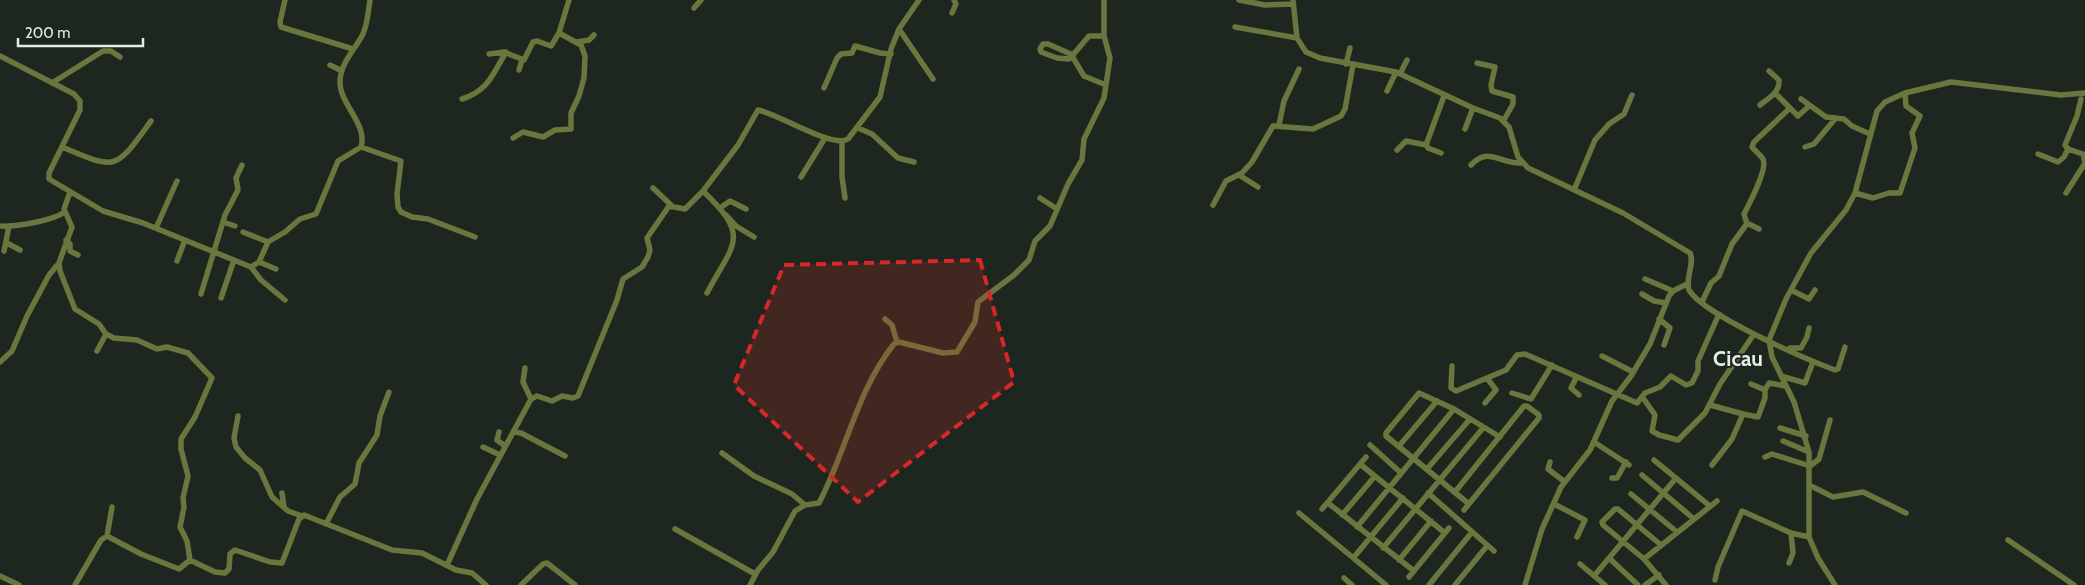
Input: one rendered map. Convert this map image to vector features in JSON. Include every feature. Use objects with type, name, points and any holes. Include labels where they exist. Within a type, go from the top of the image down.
[{"type":"street","points":[[285,0],[280,22],[281,28],[353,49]]},
{"type":"street","points":[[361,147],[361,131],[341,87],[342,71],[367,23],[370,0]]},
{"type":"street","points":[[519,70],[522,60],[526,58],[533,42],[537,41],[551,46],[559,33],[569,0]]},
{"type":"street","points":[[694,8],[701,0]]},
{"type":"street","points":[[845,198],[842,177],[842,142],[858,128],[880,97],[899,29],[920,0]]},
{"type":"street","points":[[952,13],[956,4],[954,0]]},
{"type":"street","points":[[897,342],[948,354],[960,350],[975,322],[978,302],[1014,275],[1029,260],[1035,241],[1050,226],[1082,160],[1084,139],[1102,104],[1110,53],[1104,36],[1104,0]]},
{"type":"street","points":[[1239,0],[1265,5],[1293,2],[1297,38],[1302,48],[1312,56],[1398,73],[1444,96],[1504,120],[1512,134],[1521,162],[1528,168],[1623,212],[1690,253],[1692,260],[1688,284],[1692,294],[1719,314],[1754,334],[1813,362],[1837,370],[1845,347]]},
{"type":"street","points":[[1235,27],[1297,38]]},
{"type":"street","points":[[899,29],[933,79]]},
{"type":"street","points":[[512,138],[524,132],[543,137],[555,130],[571,129],[571,113],[582,90],[585,69],[583,49],[577,42],[559,33]]},
{"type":"street","points":[[577,42],[589,40],[594,35]]},
{"type":"street","points":[[1104,36],[1092,35],[1086,38],[1072,55],[1069,59],[1062,60],[1041,52],[1040,49],[1043,44],[1048,44],[1072,55],[1084,76],[1106,84]]},
{"type":"street","points":[[824,88],[837,58],[841,54],[852,53],[857,46],[873,52],[891,54]]},
{"type":"street","points":[[1346,64],[1350,48]]},
{"type":"street","points":[[52,83],[91,56],[103,51],[111,51],[120,57]]},
{"type":"street","points":[[489,54],[498,51],[506,52],[522,60]]},
{"type":"street","points":[[462,99],[481,90],[506,52]]},
{"type":"street","points":[[0,56],[77,96],[80,100],[80,110],[48,178],[103,211],[156,228],[251,267],[267,286],[285,300]]},
{"type":"street","points":[[1387,91],[1407,60]]},
{"type":"street","points":[[1477,63],[1495,67],[1490,85],[1492,91],[1513,97],[1513,104],[1504,120]]},
{"type":"street","points":[[330,64],[342,71]]},
{"type":"street","points":[[1213,205],[1226,181],[1239,175],[1255,158],[1271,128],[1279,125],[1313,129],[1341,116],[1345,109],[1353,65]]},
{"type":"street","points":[[1279,125],[1284,101],[1300,69]]},
{"type":"street","points":[[1760,105],[1775,93],[1779,82],[1769,71]]},
{"type":"street","points":[[1835,585],[1809,537],[1811,486],[1806,436],[1770,352],[1769,340],[1791,290],[1811,253],[1846,210],[1855,193],[1870,134],[1881,106],[1904,93],[1950,82],[2081,99]]},
{"type":"street","points":[[1775,93],[1798,116],[1809,106]]},
{"type":"street","points":[[1855,193],[1873,198],[1889,193],[1900,193],[1915,148],[1912,133],[1920,116],[1906,106],[1904,93]]},
{"type":"street","points":[[2066,193],[2085,163],[2083,154],[2068,149],[2064,143],[2077,116],[2081,99],[2085,93]]},
{"type":"street","points":[[1574,190],[1595,140],[1609,124],[1624,114],[1632,95]]},
{"type":"street","points":[[1426,145],[1444,96]]},
{"type":"street","points":[[1801,99],[1826,117],[1844,119],[1852,126],[1870,134]]},
{"type":"street","points":[[1465,129],[1473,108]]},
{"type":"street","points":[[1702,302],[1711,283],[1719,276],[1732,244],[1746,224],[1744,214],[1759,182],[1763,164],[1763,159],[1752,147],[1754,142],[1790,108]]},
{"type":"street","points":[[653,188],[671,205],[685,209],[703,191],[742,140],[758,110],[792,122],[825,138],[842,142]]},
{"type":"street","points":[[1805,147],[1814,144],[1835,119]]},
{"type":"street","points":[[62,147],[99,162],[113,163],[122,158],[151,121]]},
{"type":"street","points":[[858,128],[872,134],[898,158],[914,162]]},
{"type":"street","points":[[801,177],[825,138]]},
{"type":"street","points":[[1396,150],[1406,141],[1426,145],[1428,148],[1441,153]]},
{"type":"street","points":[[361,147],[402,162],[397,204],[401,212],[412,217],[428,218],[475,237]]},
{"type":"street","points":[[251,267],[259,262],[268,242],[285,232],[300,219],[316,214],[338,161],[361,147]]},
{"type":"street","points":[[2038,154],[2058,162],[2064,157],[2068,149]]},
{"type":"street","points":[[1471,166],[1476,159],[1485,155],[1494,156],[1506,162],[1521,162]]},
{"type":"street","points":[[201,294],[212,251],[238,190],[236,178],[242,164]]},
{"type":"street","points":[[1239,175],[1258,187]]},
{"type":"street","points":[[156,228],[177,181]]},
{"type":"street","points":[[703,191],[736,226],[754,237]]},
{"type":"street","points":[[0,362],[12,351],[26,321],[26,316],[51,273],[59,263],[72,227],[64,205],[70,192]]},
{"type":"street","points":[[1040,198],[1057,209]]},
{"type":"street","points":[[721,209],[730,201],[746,209]]},
{"type":"street","points":[[447,565],[462,529],[531,399],[536,396],[552,401],[562,396],[573,398],[578,396],[617,300],[623,279],[642,266],[650,251],[647,238],[671,205]]},
{"type":"street","points":[[707,293],[734,244],[733,233],[721,209]]},
{"type":"street","points":[[0,226],[57,217],[65,212]]},
{"type":"street","points":[[223,222],[234,226]]},
{"type":"street","points":[[1746,224],[1759,229]]},
{"type":"street","points":[[4,251],[9,226]]},
{"type":"street","points":[[243,232],[268,242]]},
{"type":"street","points":[[66,240],[70,243],[70,251],[78,255]]},
{"type":"street","points":[[177,261],[185,240]]},
{"type":"street","points":[[7,243],[20,250]]},
{"type":"street","points":[[221,298],[234,260]]},
{"type":"street","points":[[259,262],[276,269]]},
{"type":"street","points":[[59,263],[60,271],[72,298],[74,308],[99,324],[106,334],[118,339],[140,340],[157,349],[167,347],[186,353],[212,378],[195,417],[181,439],[181,449],[188,476],[183,498],[184,508],[180,527],[187,541],[190,560]]},
{"type":"street","points":[[1645,279],[1673,291]]},
{"type":"street","points":[[1526,585],[1542,529],[1565,482],[1581,464],[1594,442],[1616,395],[1650,344],[1659,319],[1673,291],[1688,284]]},
{"type":"street","points":[[1791,290],[1809,299],[1815,290]]},
{"type":"street","points":[[1642,294],[1654,301],[1666,303]]},
{"type":"street","points":[[1452,366],[1453,391],[1506,370],[1516,356],[1521,354],[1552,365],[1576,378],[1636,404],[1641,402],[1646,393],[1660,387],[1671,376],[1686,385],[1692,383],[1698,371],[1698,361],[1719,314]]},
{"type":"street","points":[[885,319],[892,325],[897,342]]},
{"type":"street","points":[[1659,319],[1670,328],[1664,345]]},
{"type":"street","points":[[1783,347],[1801,348],[1808,337],[1809,328]]},
{"type":"street","points":[[97,351],[106,334]]},
{"type":"street","points":[[1643,398],[1655,415],[1652,431],[1675,441],[1700,419],[1710,405],[1720,384],[1754,334]]},
{"type":"street","points":[[750,585],[755,574],[770,559],[792,515],[804,504],[819,503],[842,454],[866,390],[877,369],[897,342]]},
{"type":"street","points":[[1602,356],[1633,372]]},
{"type":"street","points":[[1781,376],[1805,383],[1813,362]]},
{"type":"street","points":[[1512,393],[1531,399],[1552,365]]},
{"type":"street","points":[[525,368],[523,382],[531,399]]},
{"type":"street","points":[[1485,403],[1496,390],[1488,378]]},
{"type":"street","points":[[1576,378],[1571,388],[1579,395]]},
{"type":"street","points":[[1710,405],[1758,417],[1765,398],[1764,390],[1769,383],[1786,386]]},
{"type":"street","points":[[1751,384],[1764,390]]},
{"type":"street","points":[[326,524],[340,497],[354,484],[359,463],[377,435],[380,416],[389,392]]},
{"type":"street","points":[[1469,504],[1386,434],[1419,393],[1454,409],[1500,437]]},
{"type":"street","points":[[1399,446],[1437,401]]},
{"type":"street","points":[[1455,492],[1524,406],[1534,410],[1540,418],[1464,510]]},
{"type":"street","points":[[1357,527],[1454,409]]},
{"type":"street","points":[[1712,465],[1732,439],[1743,414]]},
{"type":"street","points":[[238,416],[234,438],[236,447],[245,458],[259,469],[270,495],[284,507],[302,516],[392,550],[422,553],[456,570],[472,573],[486,585]]},
{"type":"street","points":[[1427,469],[1470,419]]},
{"type":"street","points":[[1810,466],[1818,459],[1830,420]]},
{"type":"street","points":[[1383,548],[1483,428]]},
{"type":"street","points":[[1780,428],[1806,436]]},
{"type":"street","points":[[499,432],[497,440],[505,446]]},
{"type":"street","points":[[514,432],[521,433],[565,456]]},
{"type":"street","points":[[1783,441],[1809,452]]},
{"type":"street","points":[[1594,442],[1628,464],[1617,478],[1612,478]]},
{"type":"street","points":[[1370,445],[1401,473]]},
{"type":"street","points":[[483,448],[500,455]]},
{"type":"street","points":[[722,453],[754,476],[792,494],[804,504]]},
{"type":"street","points":[[1765,457],[1772,454],[1810,466]]},
{"type":"street","points":[[1322,509],[1366,457]]},
{"type":"street","points":[[1654,460],[1710,506]]},
{"type":"street","points":[[1550,462],[1548,469],[1565,482]]},
{"type":"street","points":[[1360,464],[1431,521],[1447,530],[1409,577]]},
{"type":"street","points":[[1642,475],[1694,519]]},
{"type":"street","points":[[1342,515],[1375,476]]},
{"type":"street","points":[[1594,576],[1676,478]]},
{"type":"street","points":[[1811,486],[1833,497],[1863,492],[1906,513]]},
{"type":"street","points":[[282,493],[284,507]]},
{"type":"street","points":[[1428,493],[1494,551]]},
{"type":"street","points":[[1631,494],[1677,532]]},
{"type":"street","points":[[1354,558],[1403,498]]},
{"type":"street","points":[[1644,558],[1717,501]]},
{"type":"street","points":[[1328,503],[1414,571]]},
{"type":"street","points":[[1554,504],[1586,520],[1578,537]]},
{"type":"street","points":[[75,585],[102,540],[107,536],[112,507]]},
{"type":"street","points":[[1661,545],[1617,509],[1602,520],[1602,525],[1644,558],[1666,585]]},
{"type":"street","points":[[1715,580],[1718,568],[1742,511],[1791,533],[1809,537]]},
{"type":"street","points":[[1300,513],[1386,585]]},
{"type":"street","points":[[190,560],[223,574],[229,569],[230,554],[234,550],[270,562],[282,563],[302,516]]},
{"type":"street","points":[[1399,560],[1431,521]]},
{"type":"street","points":[[675,529],[755,574]]},
{"type":"street","points":[[1429,585],[1472,532]]},
{"type":"street","points":[[1789,563],[1793,551],[1791,533]]},
{"type":"street","points":[[107,536],[141,554],[176,568],[182,568],[190,560]]},
{"type":"street","points":[[2008,540],[2074,585]]},
{"type":"street","points":[[1455,585],[1487,546]]},
{"type":"street","points":[[1609,558],[1638,585]]},
{"type":"street","points":[[521,585],[543,564],[547,563],[575,585]]},
{"type":"street","points":[[1580,564],[1605,585]]},
{"type":"street","points":[[1645,585],[1659,575]]},
{"type":"street","points":[[0,576],[20,585]]},
{"type":"street","points":[[1344,578],[1352,585]]},
{"type":"highlighted area","points":[[980,260],[1014,382],[858,502],[734,385],[784,265]]},
{"type":"district","name":"Cicau","points":[[1738,358]]}]
